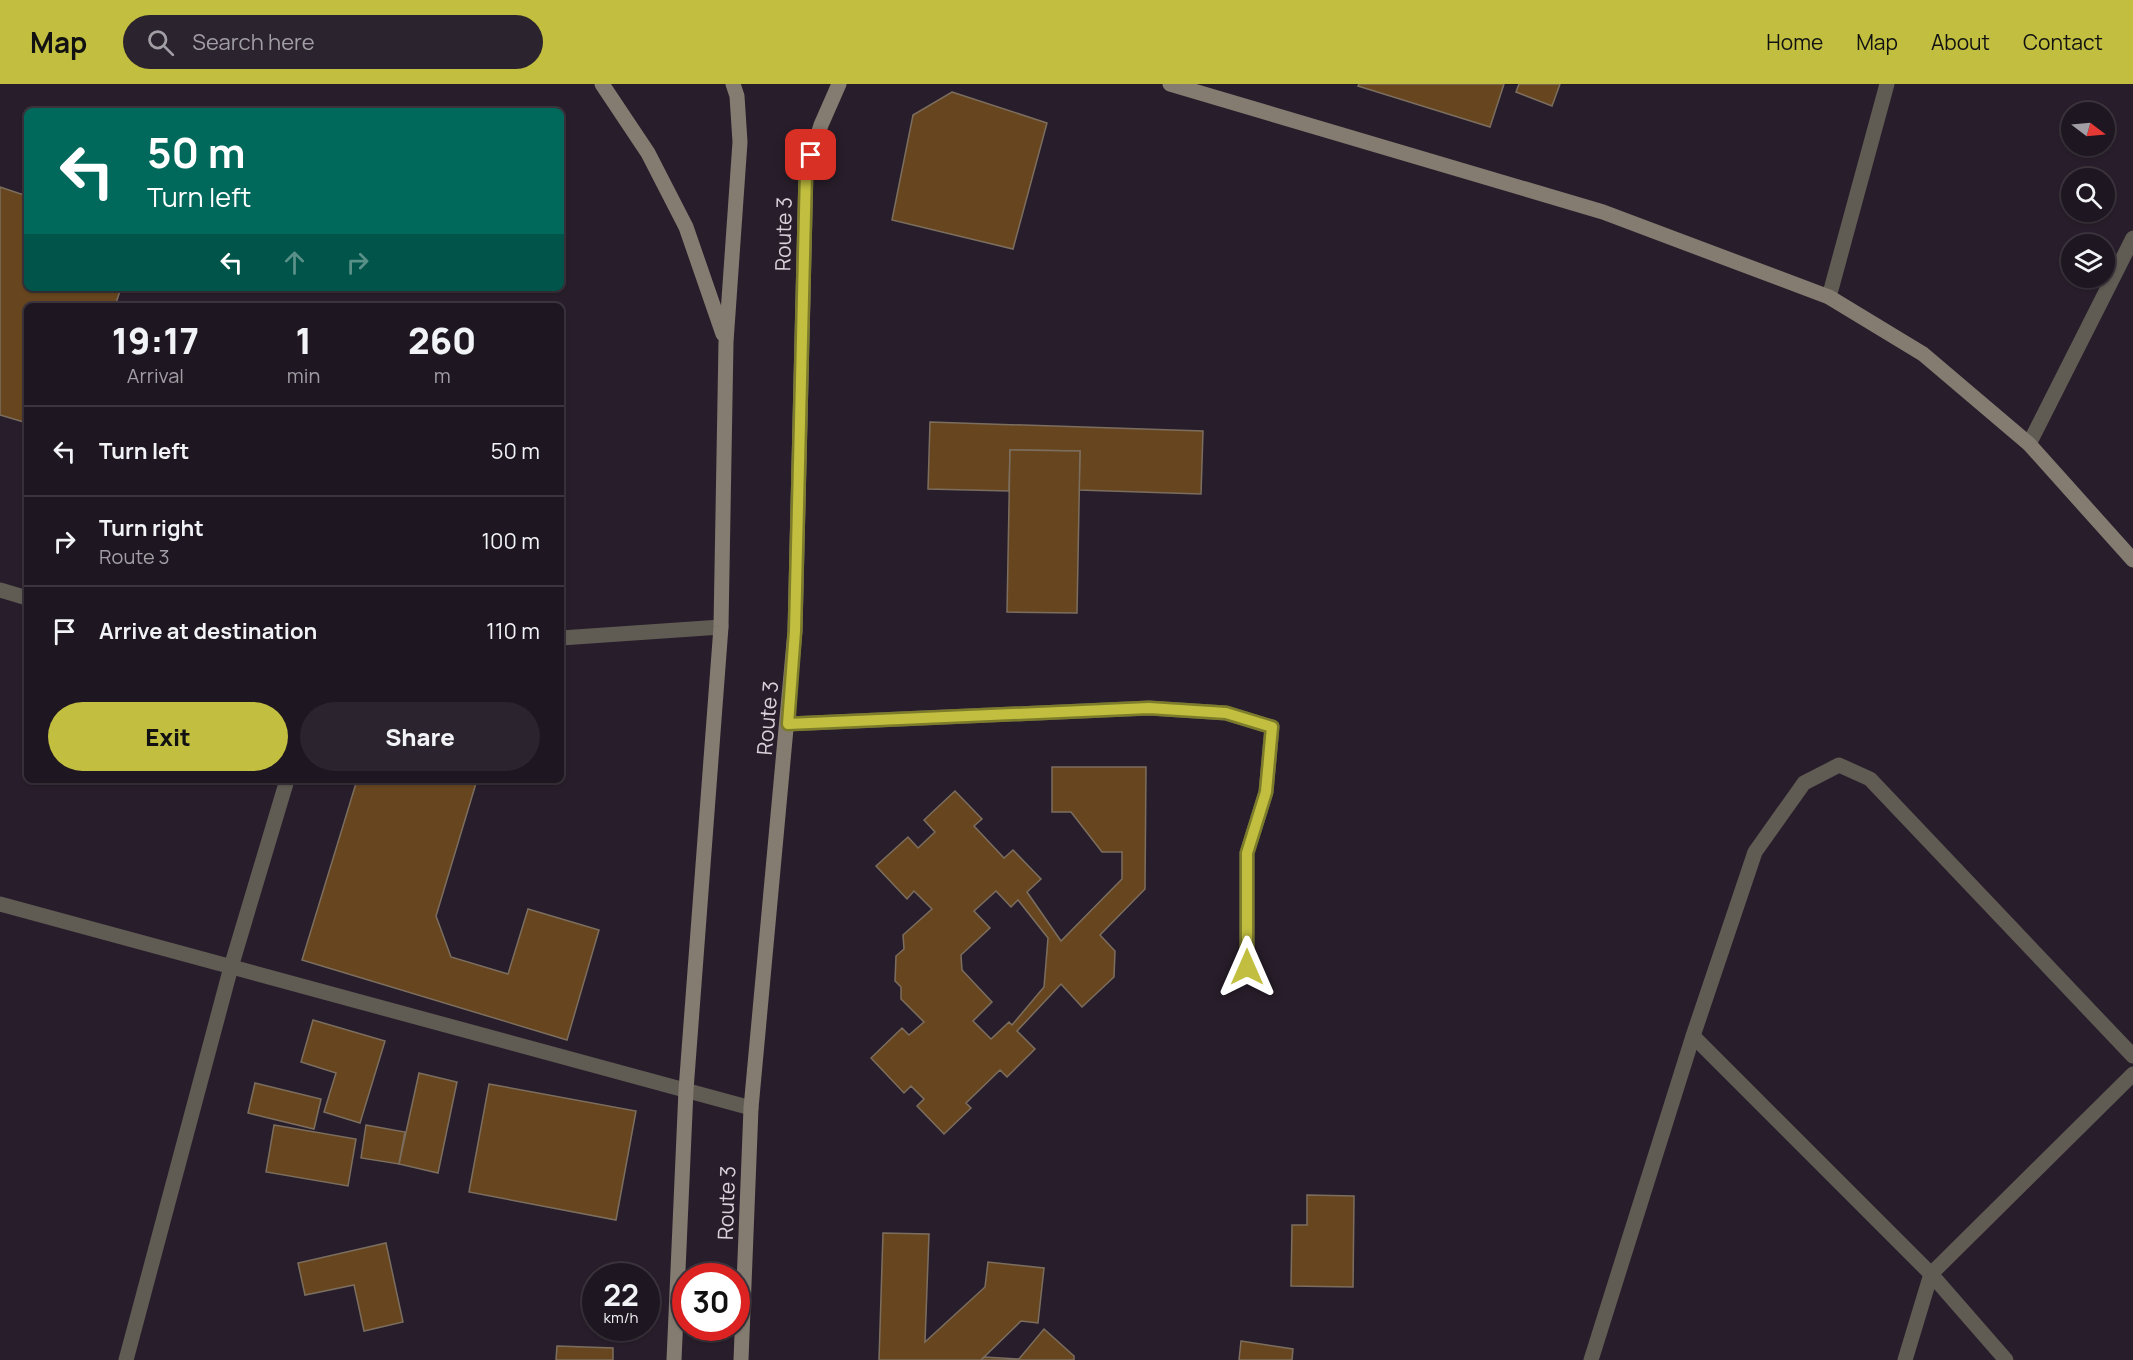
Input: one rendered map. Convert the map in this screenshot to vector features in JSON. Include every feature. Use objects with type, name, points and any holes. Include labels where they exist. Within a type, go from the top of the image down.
[{"type":"main road","points":[[602,84],[648,153],[686,227],[726,342]]},
{"type":"main road","points":[[674,1360],[686,1090],[721,627],[726,342],[740,142],[734,84]]},
{"type":"main road","name":"Route 3","points":[[741,1360],[751,1108],[795,631],[806,171],[821,125],[839,84]]},
{"type":"main road","points":[[1170,84],[1603,212],[1829,297],[1923,354],[2029,444],[2133,560]]},
{"type":"street","points":[[1829,297],[1887,84]]},
{"type":"street","points":[[2029,444],[2133,238]]},
{"type":"street","points":[[0,590],[24,597]]},
{"type":"street","points":[[564,638],[721,627]]},
{"type":"street","points":[[788,724],[1149,708],[1226,713],[1272,727],[1266,792],[1247,853],[1247,967]]},
{"type":"street","points":[[1591,1360],[1693,1036],[1755,852],[1804,783],[1839,765],[1870,779],[2133,1056]]},
{"type":"street","points":[[126,1360],[231,967],[286,783]]},
{"type":"street","points":[[0,904],[751,1108]]},
{"type":"street","points":[[1693,1036],[1931,1274],[2006,1360]]},
{"type":"street","points":[[1905,1360],[1931,1274],[2133,1074]]},
{"type":"building","points":[[1359,84],[1504,84],[1490,127],[1358,86]]},
{"type":"building","points":[[1519,84],[1560,84],[1552,106],[1516,92]]},
{"type":"building","points":[[952,92],[1047,123],[1013,249],[892,220],[913,115]]},
{"type":"building","points":[[0,187],[24,195],[24,291],[120,291],[116,303],[24,303],[24,422],[0,415]]},
{"type":"building","points":[[930,422],[1203,431],[1201,494],[1079,490],[1080,451],[1010,450],[1009,491],[928,489]]},
{"type":"building","points":[[1010,450],[1080,451],[1077,613],[1007,612]]},
{"type":"building","points":[[1052,767],[1146,767],[1145,889],[1100,935],[1115,951],[1114,977],[1082,1007],[1061,984],[1017,1031],[1035,1049],[1007,1077],[1000,1070],[966,1103],[971,1108],[944,1134],[917,1106],[924,1099],[911,1086],[904,1093],[871,1058],[902,1028],[909,1035],[924,1022],[901,999],[901,987],[895,981],[896,956],[904,949],[903,935],[932,909],[914,891],[907,899],[876,866],[908,837],[918,848],[935,832],[924,820],[955,791],[982,819],[974,826],[1004,858],[1013,850],[1041,879],[1027,892],[1061,941],[1122,879],[1122,852],[1102,852],[1071,812],[1052,812]],"holes":[[[996,891],[1011,907],[1018,900],[1048,938],[1044,987],[1012,1025],[1009,1022],[991,1039],[973,1021],[992,1002],[962,970],[961,955],[990,928],[974,911]]]},
{"type":"building","points":[[356,783],[476,783],[436,916],[451,957],[508,974],[528,909],[599,930],[567,1040],[302,960]]},
{"type":"building","points":[[313,1020],[385,1041],[360,1123],[324,1112],[336,1073],[301,1062]]},
{"type":"building","points":[[419,1073],[457,1082],[438,1173],[399,1164]]},
{"type":"building","points":[[255,1083],[321,1099],[314,1129],[248,1113]]},
{"type":"building","points":[[489,1084],[636,1111],[616,1220],[469,1192]]},
{"type":"building","points":[[274,1125],[356,1139],[348,1186],[266,1172]]},
{"type":"building","points":[[366,1125],[405,1132],[399,1164],[361,1158]]},
{"type":"building","points":[[1307,1195],[1354,1196],[1353,1287],[1291,1286],[1292,1225],[1307,1225]]},
{"type":"building","points":[[883,1233],[929,1234],[925,1342],[985,1287],[988,1262],[1044,1268],[1038,1323],[1021,1321],[981,1360],[879,1360]]},
{"type":"building","points":[[386,1243],[403,1322],[364,1331],[354,1285],[305,1295],[298,1263]]},
{"type":"building","points":[[1044,1329],[1074,1356],[1074,1360],[981,1360],[984,1357],[1019,1359]]},
{"type":"building","points":[[1241,1341],[1293,1349],[1292,1360],[1239,1360]]},
{"type":"building","points":[[557,1346],[613,1348],[613,1360],[556,1360]]},
{"type":"route","points":[[811,155],[806,171],[795,631],[788,724],[1149,708],[1226,713],[1272,727],[1266,792],[1247,853],[1247,967]]}]
